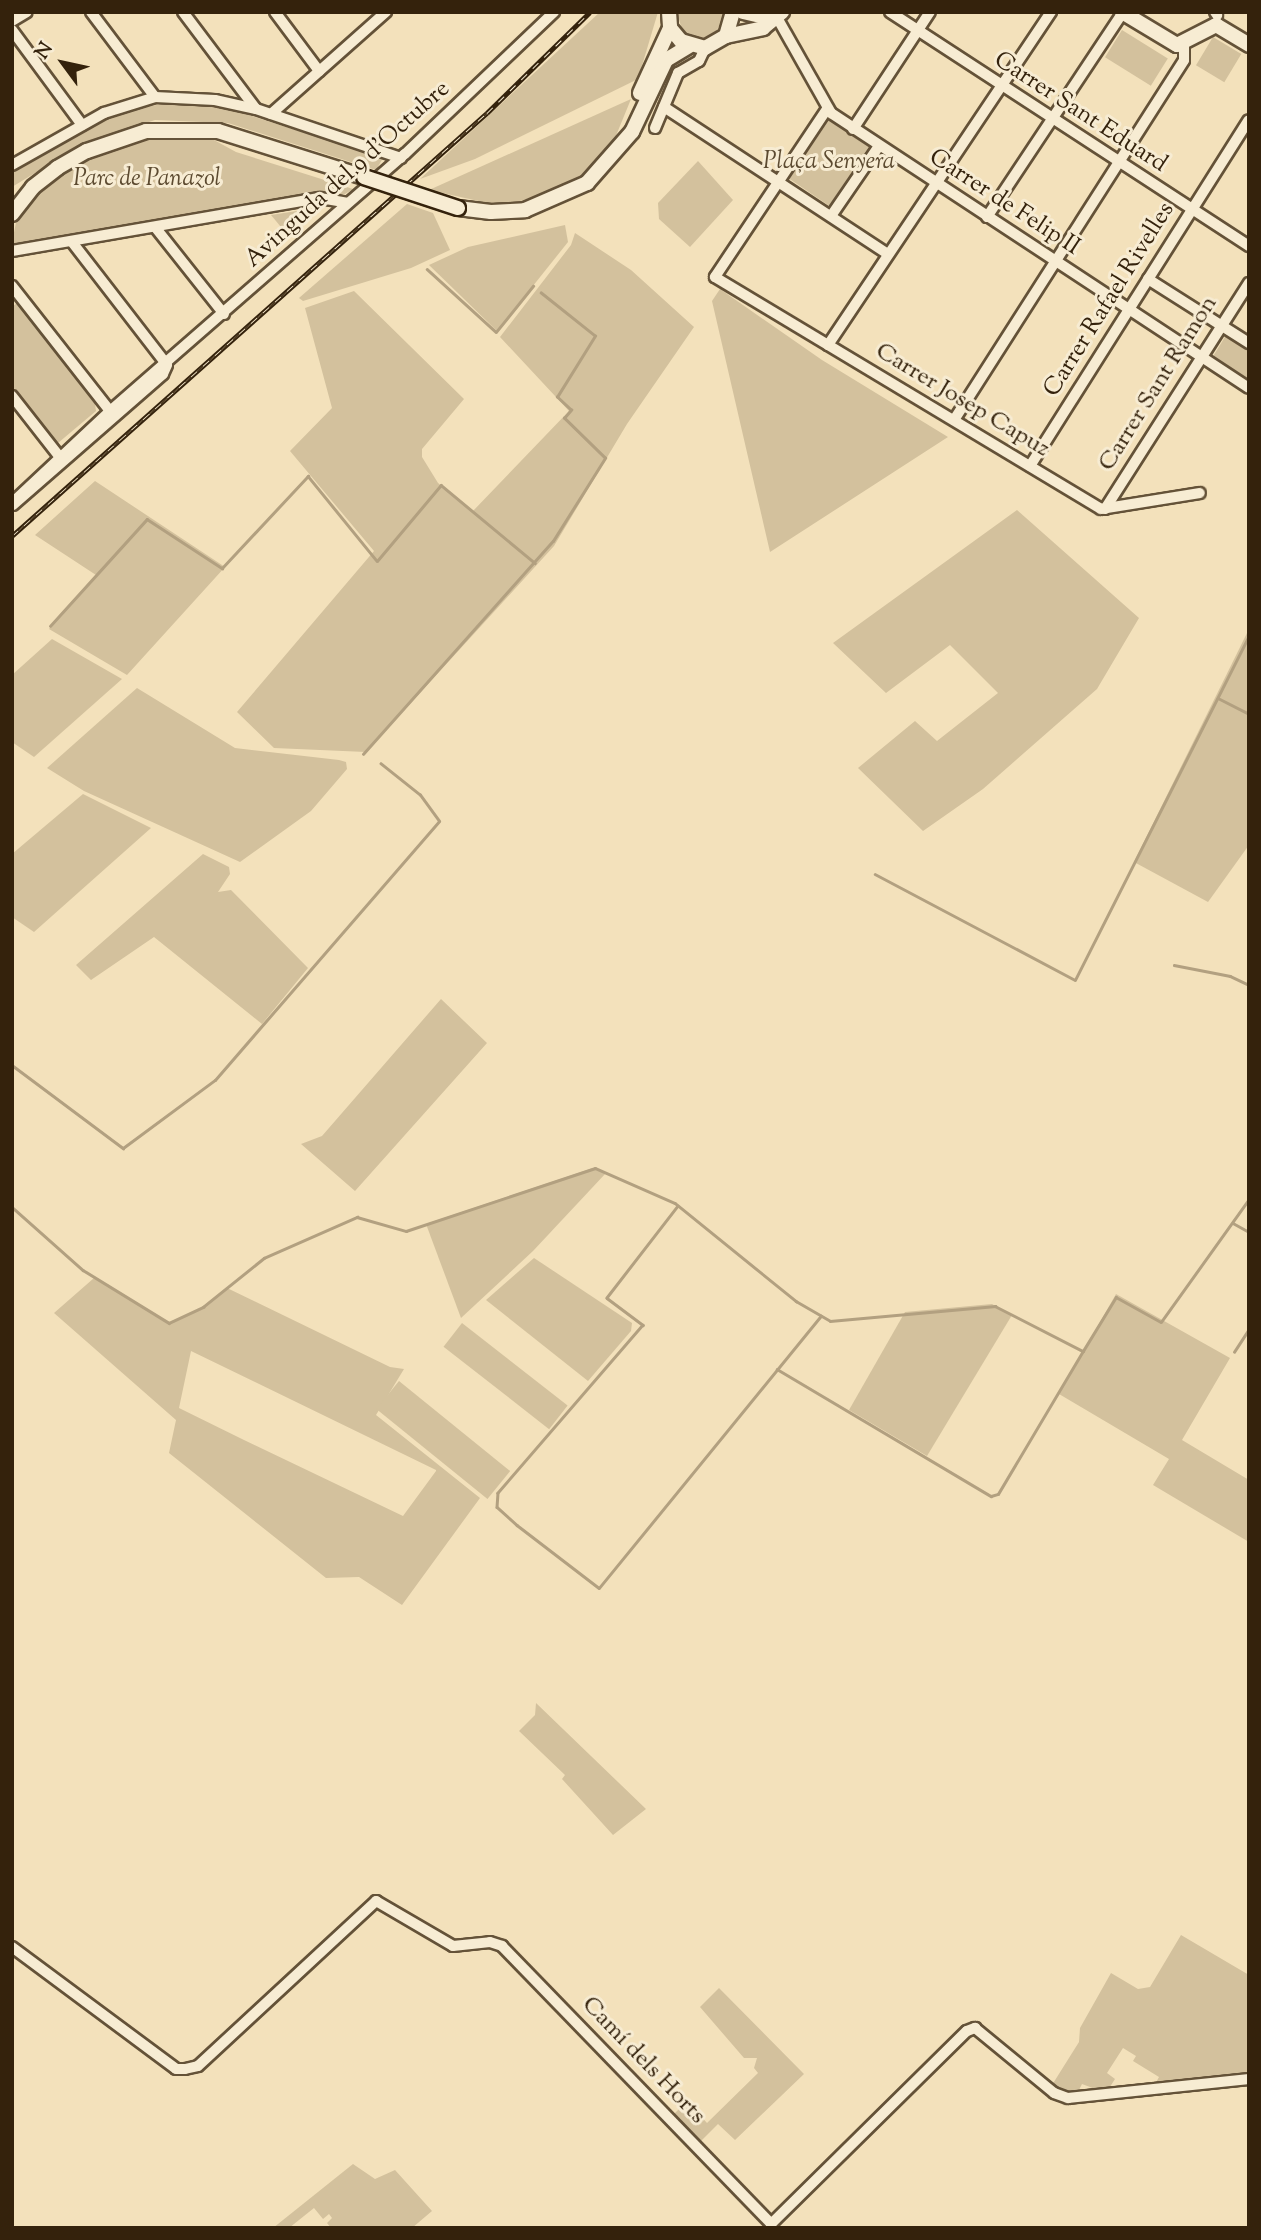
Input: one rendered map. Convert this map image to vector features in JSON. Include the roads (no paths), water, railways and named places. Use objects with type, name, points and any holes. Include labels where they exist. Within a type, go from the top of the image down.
[{"type":"street","points":[[12,21],[27,12]]},
{"type":"street","points":[[91,12],[155,97]]},
{"type":"street","points":[[183,12],[256,109]]},
{"type":"street","points":[[275,12],[319,71]]},
{"type":"street","points":[[271,114],[386,12]]},
{"type":"street","name":"Avinguda del 9 d'Octubre","points":[[12,504],[59,456],[167,365],[331,217],[401,158],[554,12]]},
{"type":"street","points":[[625,140],[647,75],[670,28],[669,12]]},
{"type":"street","points":[[726,36],[733,12]]},
{"type":"street","points":[[743,12],[776,15]]},
{"type":"street","name":"Carrer Sant Eduard","points":[[890,12],[1001,87],[1249,246]]},
{"type":"street","points":[[853,129],[930,12]]},
{"type":"street","points":[[828,345],[1051,12]]},
{"type":"street","points":[[987,216],[1123,12],[1171,43],[1184,45]]},
{"type":"street","points":[[655,128],[678,73],[699,61],[705,48],[726,36],[763,28],[776,15]]},
{"type":"street","name":"Carrer de Felip II","points":[[776,15],[827,109],[853,129],[1249,388]]},
{"type":"street","points":[[954,420],[1184,60],[1184,45],[1217,16],[1249,45]]},
{"type":"street","points":[[670,28],[689,46],[705,48]]},
{"type":"street","points":[[12,30],[82,125]]},
{"type":"street","points":[[12,194],[33,187],[87,150],[161,129],[218,131],[458,208],[491,212],[525,210],[574,191],[598,174],[625,140],[666,60],[689,46]]},
{"type":"street","points":[[14,162],[104,113],[155,97],[215,100],[256,109],[401,158]]},
{"type":"street","points":[[664,107],[888,254]]},
{"type":"street","points":[[778,182],[827,109]]},
{"type":"street","name":"Carrer Rafael Rivelles","points":[[1030,466],[1249,120]]},
{"type":"street","points":[[831,216],[879,146]]},
{"type":"street","name":"Carrer Josep Capuz","points":[[778,182],[715,277],[1105,509]]},
{"type":"street","points":[[12,214],[33,187]]},
{"type":"street","points":[[326,198],[331,217]]},
{"type":"street","points":[[12,251],[326,198],[347,203]]},
{"type":"street","points":[[155,227],[223,314]]},
{"type":"street","points":[[72,242],[167,365]]},
{"type":"street","points":[[1148,279],[1249,343]]},
{"type":"street","name":"Carrer Sant Ramon","points":[[1105,509],[1249,283]]},
{"type":"street","points":[[12,286],[110,411]]},
{"type":"street","name":"Avinguda del 9 d'Octubre","points":[[12,504],[163,374],[167,365]]},
{"type":"street","points":[[12,396],[59,456]]},
{"type":"street","points":[[1105,509],[1200,493]]},
{"type":"street","name":"Camí dels Horts","points":[[12,1947],[176,2069],[185,2070],[198,2066],[376,1901],[453,1946],[490,1942],[502,1946],[771,2224],[967,2031],[975,2028],[1054,2092],[1068,2098],[1249,2079]]},
{"type":"waterway","points":[[427,269],[496,332],[533,286]]},
{"type":"waterway","points":[[363,754],[553,541],[605,458],[564,418],[571,410],[557,397],[595,336],[541,293]]},
{"type":"waterway","points":[[50,626],[147,519],[222,568],[308,476],[377,561],[441,485],[535,563]]},
{"type":"waterway","points":[[875,874],[1075,980],[1249,636]]},
{"type":"waterway","points":[[1218,698],[1249,714]]},
{"type":"waterway","points":[[12,1065],[123,1148],[215,1080],[439,821],[420,795],[381,764]]},
{"type":"waterway","points":[[1174,965],[1230,976],[1249,985]]},
{"type":"waterway","points":[[12,1207],[83,1270],[169,1323],[203,1307],[264,1258],[357,1217],[406,1231],[595,1168],[675,1203],[796,1301],[830,1321],[995,1306],[1083,1351],[1116,1297],[1161,1322],[1249,1199]]},
{"type":"waterway","points":[[678,1206],[607,1298],[643,1325],[498,1493],[497,1507],[517,1525],[599,1588],[821,1316]]},
{"type":"waterway","points":[[1233,1223],[1249,1232]]},
{"type":"waterway","points":[[1234,1352],[1249,1329]]},
{"type":"waterway","points":[[777,1369],[991,1496],[998,1494],[1083,1351]]},
{"type":"railway","points":[[12,536],[487,113],[590,12]]},
{"type":"park label","name":"Plaça Senyera","points":[[829,163]]},
{"type":"park label","name":"Parc de Panazol","points":[[147,180]]}]
